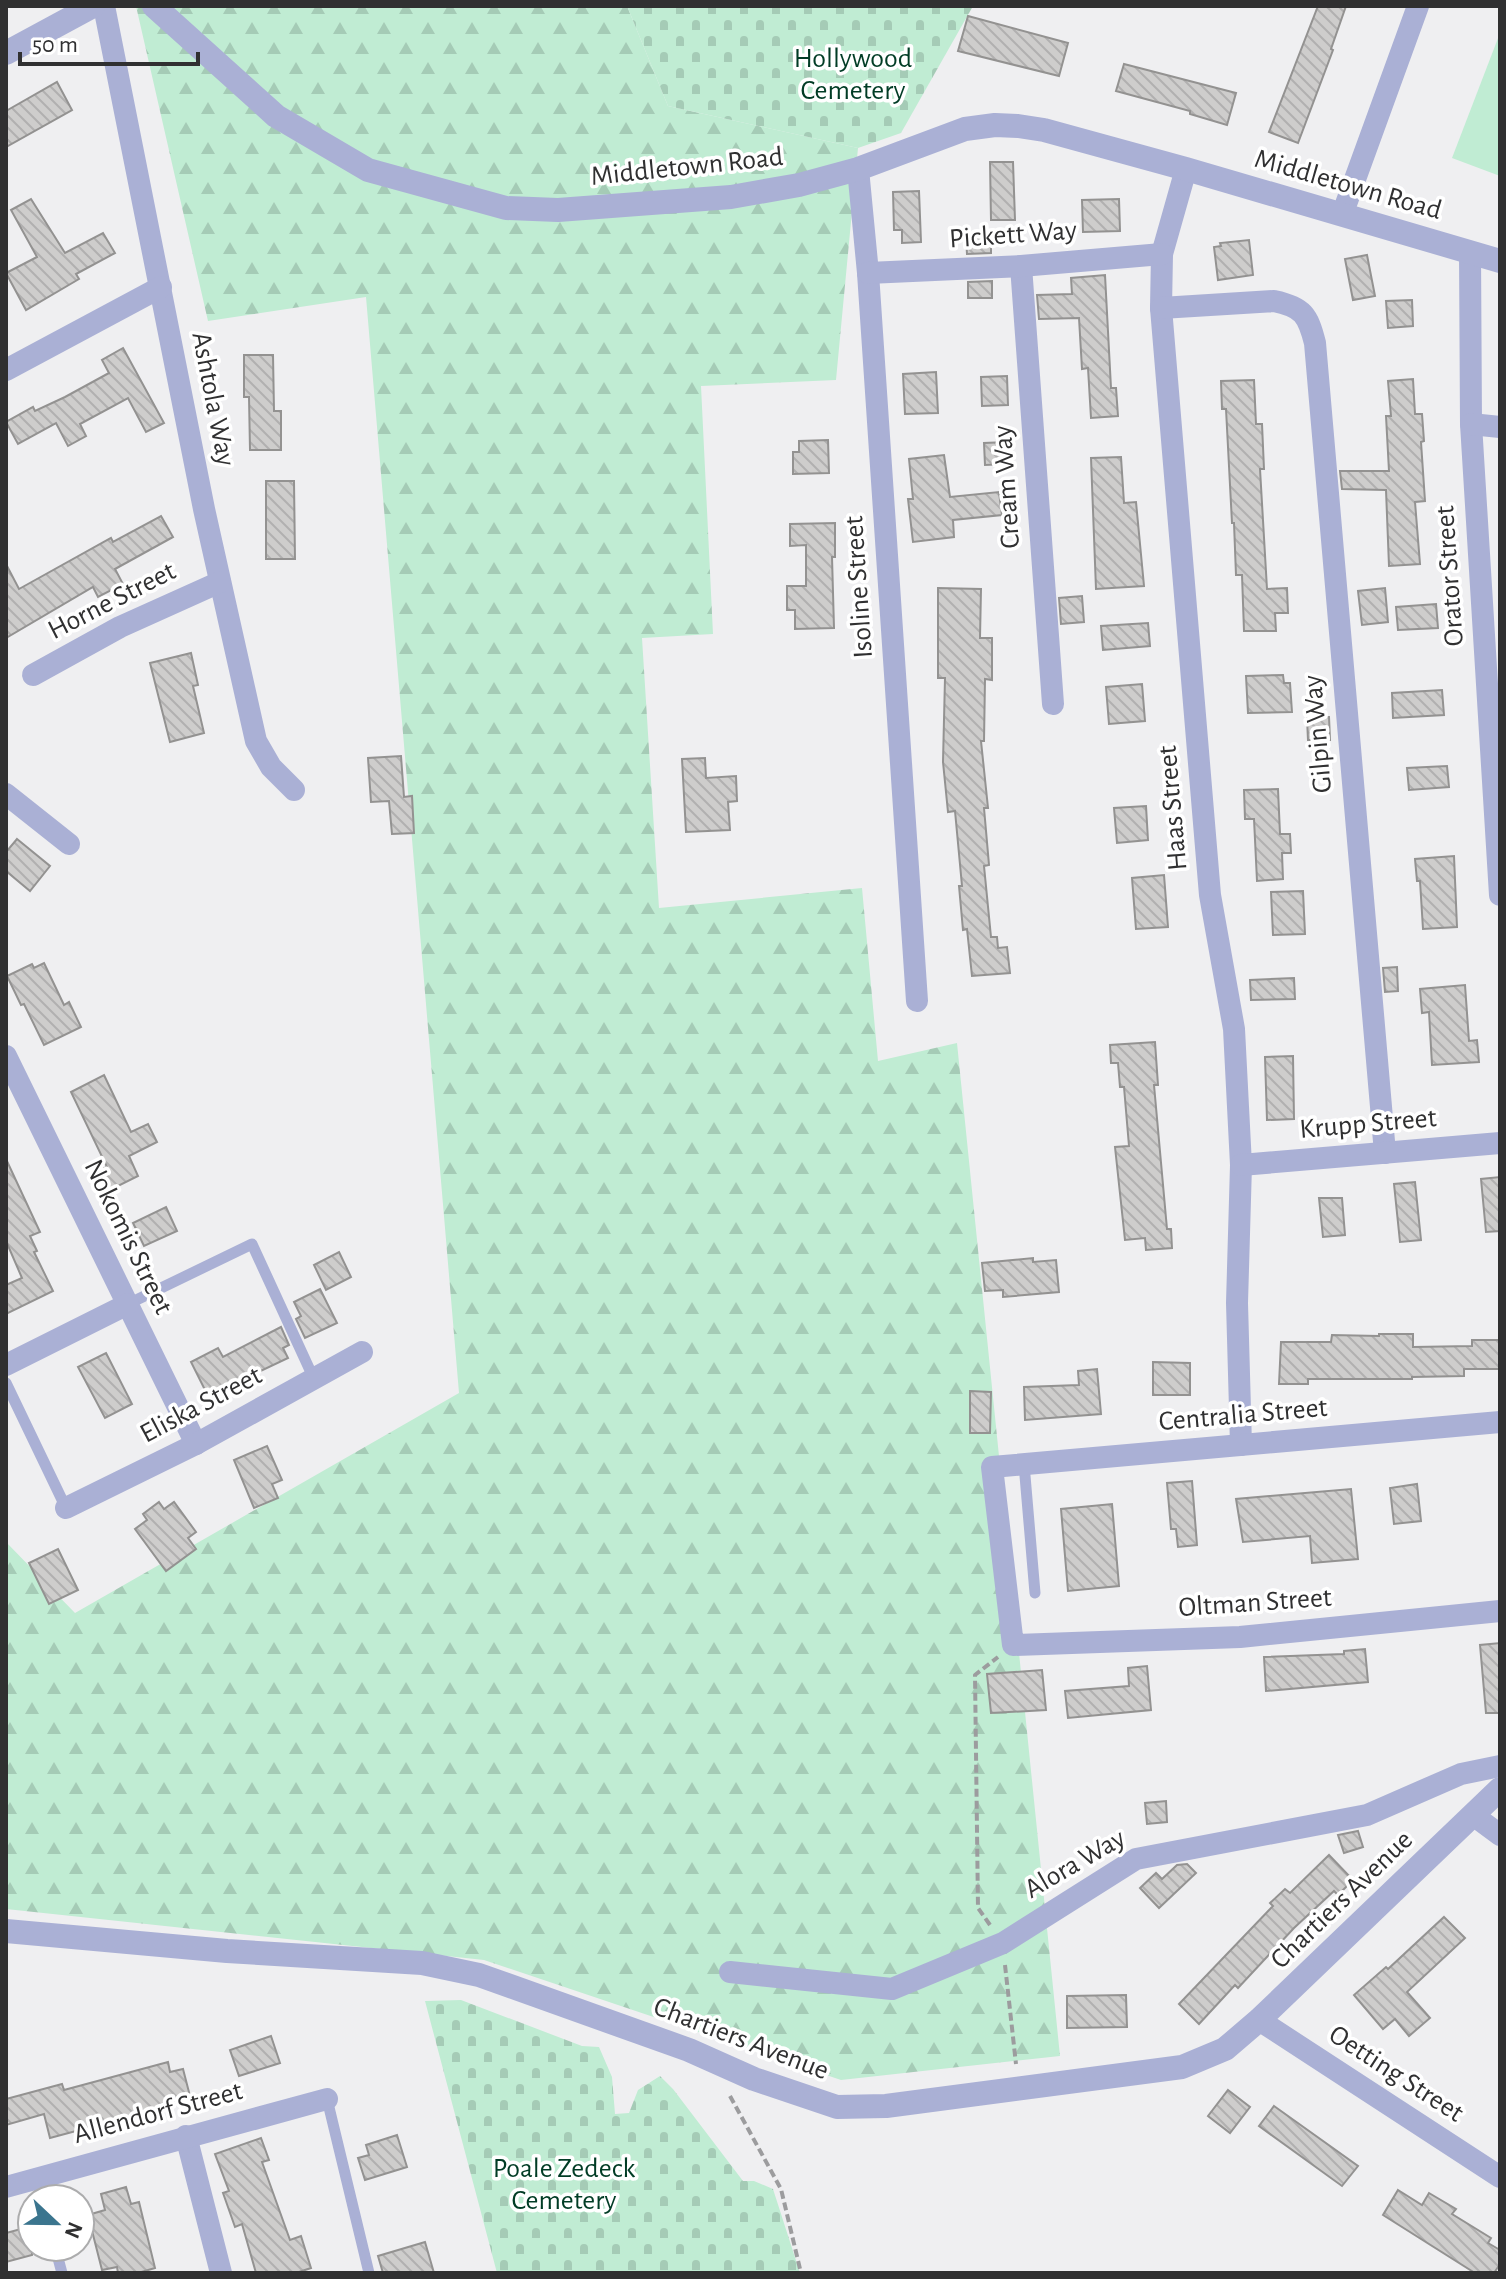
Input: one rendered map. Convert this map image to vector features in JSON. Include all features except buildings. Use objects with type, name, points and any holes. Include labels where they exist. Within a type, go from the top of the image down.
[{"type":"street","points":[[6,53],[93,6]]},
{"type":"street","name":"Ashtola Way","points":[[104,6],[220,582],[256,741],[271,767],[294,790]]},
{"type":"street","name":"Middletown Road","points":[[154,6],[276,116],[368,170],[506,208],[571,209],[731,197],[799,185],[858,169],[965,129],[995,125],[1044,130],[1500,261]]},
{"type":"street","points":[[1342,215],[1418,6]]},
{"type":"street","name":"Isoline Street","points":[[858,169],[868,273],[917,1001]]},
{"type":"street","name":"Haas Street","points":[[1186,169],[1162,254],[1161,308],[1210,895],[1234,1029],[1241,1165],[1237,1303],[1241,1445]]},
{"type":"street","name":"Orator Street","points":[[1470,252],[1471,424],[1500,895]]},
{"type":"street","name":"Pickett Way","points":[[868,273],[1021,266],[1162,254]]},
{"type":"street","name":"Cream Way","points":[[1021,266],[1053,704]]},
{"type":"street","points":[[6,370],[161,287]]},
{"type":"street","name":"Gilpin Way","points":[[1161,308],[1274,301],[1291,305],[1310,322],[1315,343],[1385,1153]]},
{"type":"street","points":[[1471,424],[1500,427]]},
{"type":"street","name":"Horne Street","points":[[33,675],[120,627],[220,582]]},
{"type":"street","points":[[6,794],[69,844]]},
{"type":"street","name":"Nokomis Street","points":[[6,1056],[196,1444]]},
{"type":"street","name":"Krupp Street","points":[[1241,1165],[1500,1143]]},
{"type":"street","points":[[6,1365],[128,1304]]},
{"type":"street","name":"Eliska Street","points":[[66,1508],[196,1444],[362,1352]]},
{"type":"street","name":"Centralia Street","points":[[1013,1645],[992,1467],[1500,1422]]},
{"type":"street","name":"Oltman Street","points":[[1013,1645],[1240,1637],[1500,1611]]},
{"type":"street","name":"Alora Way","points":[[730,1972],[892,1989],[1003,1943],[1136,1859],[1367,1815],[1461,1774],[1500,1766]]},
{"type":"street","name":"Chartiers Avenue","points":[[6,1931],[227,1951],[422,1963],[479,1975],[709,2059],[754,2079],[837,2107],[886,2106],[1182,2067],[1225,2049],[1500,1789]]},
{"type":"street","points":[[1473,1815],[1500,1835]]},
{"type":"street","name":"Oetting Street","points":[[1259,2020],[1500,2177]]},
{"type":"street","name":"Allendorf Street","points":[[53,2183],[186,2136],[327,2099]]},
{"type":"street","points":[[186,2136],[221,2273]]},
{"type":"lane","points":[[128,1304],[252,1244],[314,1379]]},
{"type":"lane","points":[[6,1383],[66,1508]]},
{"type":"lane","points":[[1024,1464],[1035,1593]]},
{"type":"lane","points":[[327,2099],[369,2273]]},
{"type":"path","points":[[1013,1645],[975,1675],[978,1908],[1003,1943],[1019,2090]]},
{"type":"path","points":[[709,2059],[781,2189],[801,2273]]},
{"type":"green space","points":[[136,6],[627,6],[668,106],[858,148],[836,380],[701,386],[713,634],[642,638],[659,908],[862,888],[878,1061],[957,1043],[1060,2056],[841,2080],[484,1960],[6,1909],[6,1542],[75,1613],[459,1393],[366,297],[208,321]]},
{"type":"green space","name":"Hollywood Cemetery","points":[[627,6],[973,6],[901,133],[858,148],[668,106]]},
{"type":"green space","points":[[1500,33],[1500,176],[1452,158]]},
{"type":"green space","name":"Poale Zedeck Cemetery","points":[[461,2000],[582,2046],[599,2047],[612,2077],[615,2114],[629,2113],[638,2090],[660,2076],[743,2181],[754,2181],[773,2189],[800,2273],[497,2273],[425,2001]]}]
